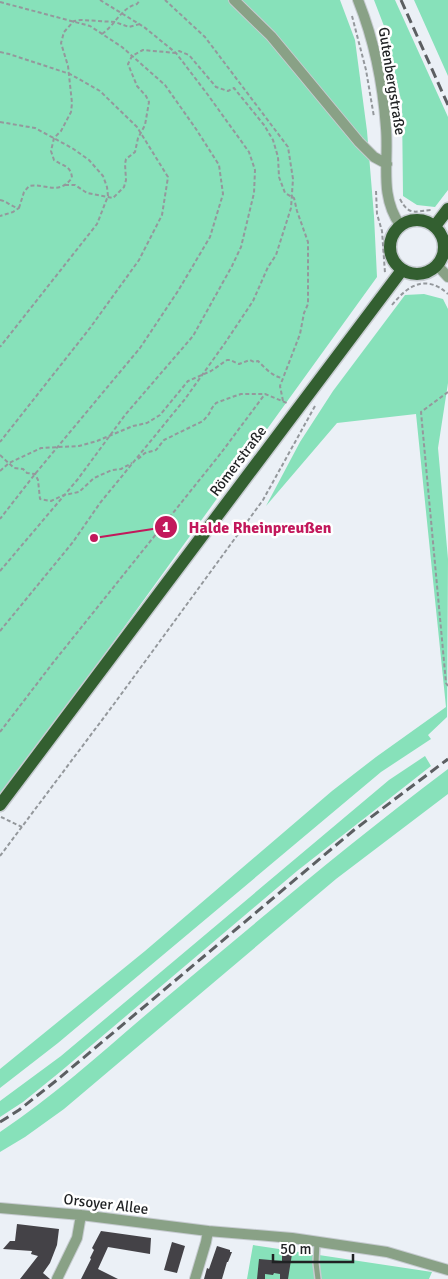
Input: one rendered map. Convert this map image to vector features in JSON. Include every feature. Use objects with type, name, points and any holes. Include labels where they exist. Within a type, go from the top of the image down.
[{"type":"main road","points":[[442,217],[441,233],[444,241],[444,250],[442,258],[437,265],[424,273],[416,274],[402,270],[391,256],[390,247],[394,231],[407,221],[442,217]]},
{"type":"main road","name":"Römerstraße","points":[[0,805],[5,792],[402,270]]},
{"type":"street","points":[[234,0],[271,36],[359,142],[374,157],[387,164]]},
{"type":"street","name":"Gutenbergstraße","points":[[358,0],[367,22],[377,63],[386,127],[388,200],[392,214],[400,225]]},
{"type":"street","points":[[437,265],[448,277]]},
{"type":"street","name":"Orsoyer Allee","points":[[0,1208],[81,1215],[317,1242],[387,1252],[448,1270]]},
{"type":"street","points":[[57,1279],[77,1238],[81,1215]]},
{"type":"street","points":[[194,1279],[208,1231]]},
{"type":"lane","points":[[317,1242],[316,1263],[318,1279]]},
{"type":"path","points":[[0,571],[64,495],[125,415],[193,336],[241,247],[254,193],[255,170],[249,152],[176,53],[140,24],[100,0]]},
{"type":"path","points":[[102,34],[128,7],[137,4],[140,0]]},
{"type":"path","points":[[0,631],[73,542],[100,503],[204,373],[253,301],[276,255],[291,208],[293,179],[288,147],[205,37],[165,0]]},
{"type":"path","points":[[0,2],[90,26],[122,47],[165,85],[196,130],[219,165],[223,194],[210,237],[178,291],[140,348],[0,519]]},
{"type":"path","points":[[351,14],[366,70],[375,125]]},
{"type":"path","points":[[65,185],[72,178],[72,172],[65,165],[54,160],[51,151],[54,138],[61,131],[71,112],[70,74],[60,43],[64,32],[74,21],[115,22],[129,27],[140,24]]},
{"type":"path","points":[[0,216],[19,208],[24,192],[29,186],[52,188],[76,185],[87,192],[113,198],[124,187],[126,159],[135,152],[138,138],[145,125],[149,102],[137,86],[128,64],[132,56],[143,50],[176,53],[179,51],[190,54],[216,87],[228,91],[234,88],[264,124],[273,140],[278,158],[280,178],[286,193],[294,198],[308,242],[308,304],[300,334],[282,378],[280,386],[283,401]]},
{"type":"path","points":[[0,52],[70,74],[100,91],[137,127],[168,177],[162,215],[139,260],[90,328],[0,442]]},
{"type":"path","points":[[0,122],[35,128],[72,148],[89,160],[103,176],[108,196],[97,224],[0,347]]},
{"type":"path","points":[[376,186],[377,214],[382,231],[385,274],[393,281]]},
{"type":"path","points":[[399,195],[405,207],[410,211],[414,213],[432,209],[442,217]]},
{"type":"path","points":[[0,200],[5,200],[13,207],[19,208]]},
{"type":"path","points":[[391,305],[404,291],[416,285],[429,284],[440,286],[448,294]]},
{"type":"path","points":[[0,471],[9,463],[41,448],[79,446],[133,426],[147,423],[160,416],[188,381],[227,360],[239,364],[250,360],[258,361],[276,377],[282,378]]},
{"type":"path","points":[[448,392],[421,412],[446,683],[448,686]]},
{"type":"path","points":[[35,474],[38,480],[40,499],[51,501],[64,495],[79,492],[94,478],[112,470],[121,469],[133,463],[145,452],[156,450],[164,440],[204,421],[216,403],[241,394],[265,394],[298,407]]},
{"type":"path","points":[[0,732],[52,664],[221,454],[265,394]]},
{"type":"path","points":[[0,856],[263,500],[316,406]]},
{"type":"path","points":[[0,455],[14,468],[23,469],[27,473],[35,474]]},
{"type":"path","points":[[0,816],[22,827]]},
{"type":"green space","points":[[0,0],[340,0],[355,40],[367,131],[377,277],[0,799]]},
{"type":"green space","points":[[374,0],[395,0],[448,117],[448,190],[435,207],[417,205],[403,196],[402,104],[384,26]]},
{"type":"green space","points":[[414,0],[448,0],[448,76]]},
{"type":"green space","points":[[424,294],[443,299],[448,309],[448,383],[438,448],[448,559],[447,717],[428,735],[431,739],[381,772],[58,1043],[0,1088],[0,1069],[145,951],[332,791],[446,707],[416,414],[337,423],[266,506],[300,442],[333,391],[405,295]]},
{"type":"green space","points":[[425,756],[431,766],[297,871],[60,1072],[23,1102],[0,1117],[0,1101],[61,1056],[389,780]]},
{"type":"green space","points":[[448,769],[448,794],[336,879],[64,1109],[0,1152],[0,1132],[65,1084],[306,881]]},
{"type":"green space","points":[[253,1245],[432,1272],[429,1279],[247,1279]]},
{"type":"building","points":[[17,1224],[59,1229],[57,1245],[50,1263],[43,1273],[50,1279],[20,1279],[38,1256],[31,1254],[32,1251],[3,1249],[10,1241],[15,1241]]},
{"type":"building","points":[[101,1231],[151,1238],[150,1254],[108,1247],[98,1269],[118,1279],[81,1279],[91,1259],[94,1250],[92,1248]]},
{"type":"building","points":[[172,1242],[185,1246],[177,1273],[164,1270]]},
{"type":"building","points":[[217,1246],[232,1252],[222,1279],[204,1279],[207,1268],[209,1269]]},
{"type":"building","points":[[282,1253],[292,1254],[288,1279],[280,1279],[280,1274],[274,1273],[273,1275],[265,1274],[265,1279],[257,1279],[259,1259],[282,1261]]},
{"type":"railway","points":[[401,0],[448,105]]},
{"type":"railway","points":[[0,1122],[19,1110],[57,1080],[354,830],[448,759]]},
{"type":"place","name":"Halde Rheinpreußen","points":[[94,538]]}]
